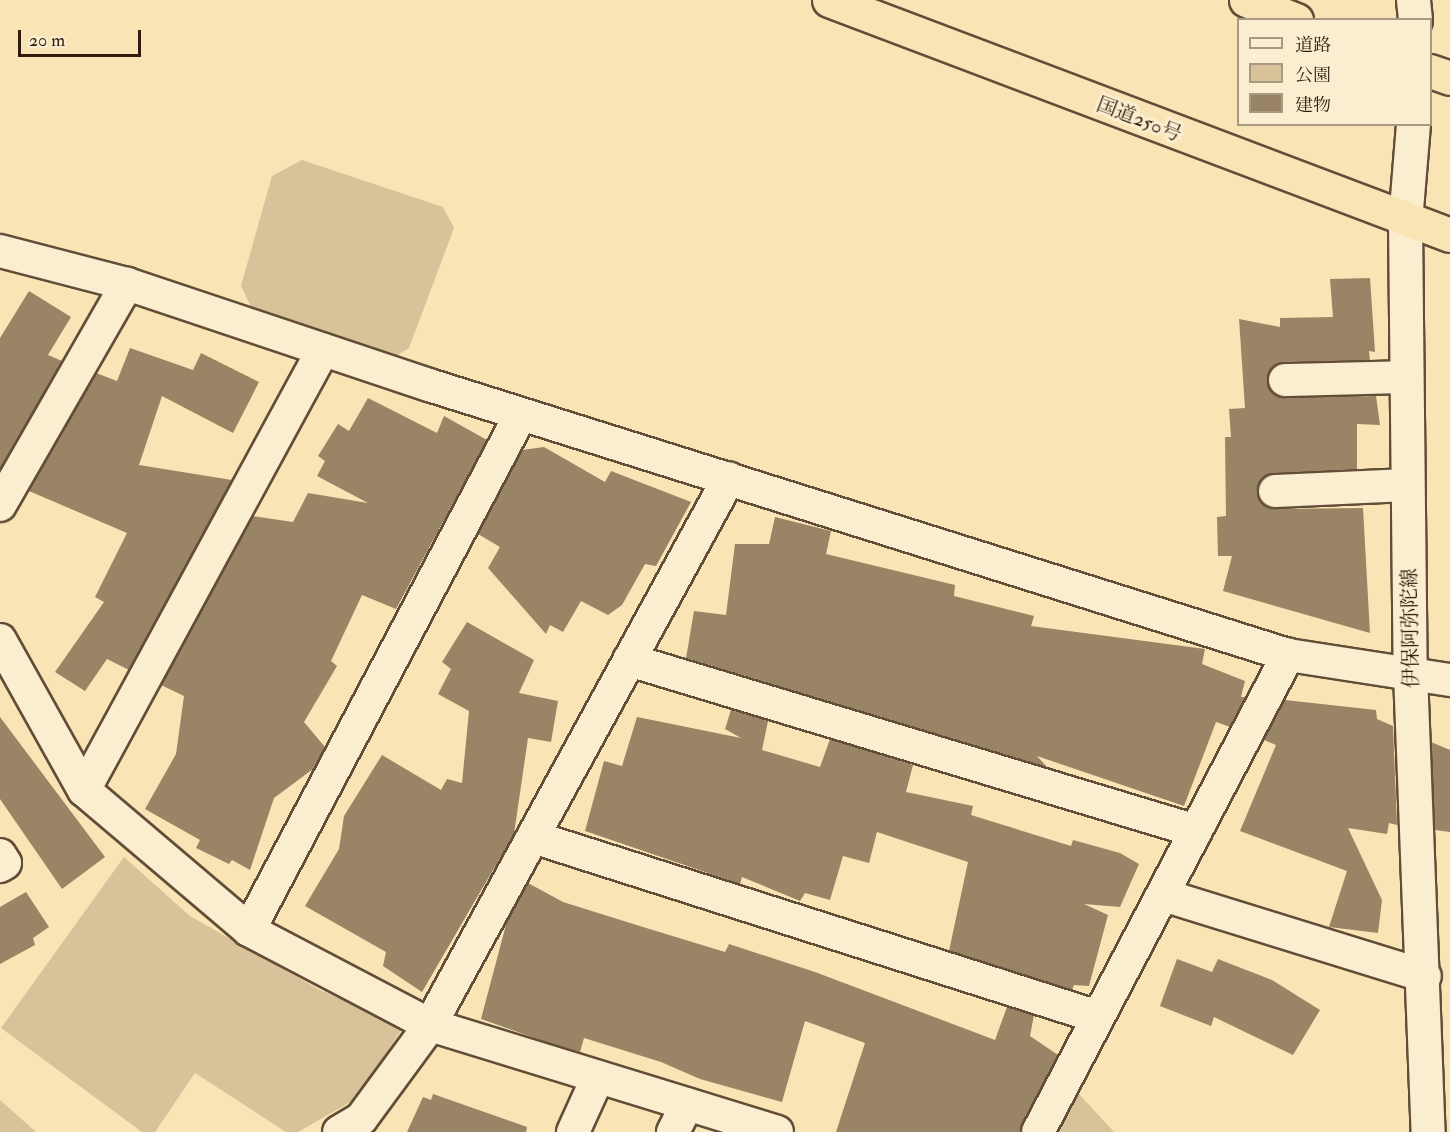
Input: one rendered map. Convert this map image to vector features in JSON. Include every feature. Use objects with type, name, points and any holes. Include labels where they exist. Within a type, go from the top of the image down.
[{"type":"highway","name":"国道250号","points":[[829,0],[1405,222],[1450,236]]},
{"type":"highway","points":[[1246,0],[1291,18]]},
{"type":"highway","points":[[1432,71],[1450,78]]},
{"type":"main road","points":[[1413,0],[1415,18]]},
{"type":"main road","name":"伊保阿弥陀線","points":[[1413,126],[1405,222],[1410,673],[1425,976],[1428,1132]]},
{"type":"street","points":[[4,260],[127,284],[521,414],[1288,655],[1450,680]]},
{"type":"street","points":[[0,505],[127,284]]},
{"type":"street","points":[[84,790],[323,350]]},
{"type":"street","points":[[1285,380],[1407,377]]},
{"type":"street","points":[[249,930],[521,414]]},
{"type":"street","points":[[339,1132],[361,1119],[430,1025],[729,478]]},
{"type":"street","points":[[1275,491],[1408,484]]},
{"type":"street","points":[[0,640],[84,790],[249,930],[430,1025],[764,1130]]},
{"type":"street","points":[[1038,1132],[1288,655]]},
{"type":"street","points":[[629,660],[1196,831]]},
{"type":"street","points":[[533,837],[1098,1017]]},
{"type":"street","points":[[0,855],[5,863],[0,866]]},
{"type":"street","points":[[1163,895],[1425,976]]},
{"type":"street","points":[[573,1132],[598,1077]]},
{"type":"street","points":[[673,1132],[687,1104]]},
{"type":"green space","points":[[302,160],[443,207],[454,228],[409,348],[388,361],[258,321],[241,286],[272,176]]},
{"type":"green space","points":[[124,857],[190,916],[320,990],[403,1027],[359,1097],[298,1132],[286,1132],[195,1073],[155,1132],[142,1132],[1,1028]]},
{"type":"green space","points":[[1078,1093],[1114,1132],[1057,1132]]},
{"type":"green space","points":[[0,1100],[36,1132],[0,1132]]},
{"type":"building","points":[[1370,278],[1375,352],[1369,351],[1370,360],[1284,362],[1270,371],[1267,380],[1270,390],[1285,398],[1376,396],[1380,425],[1357,424],[1357,469],[1274,473],[1265,476],[1257,491],[1260,501],[1275,509],[1363,508],[1370,633],[1223,591],[1232,556],[1218,556],[1217,517],[1226,516],[1225,437],[1231,437],[1229,409],[1245,408],[1239,319],[1280,327],[1280,318],[1333,317],[1330,279]]},
{"type":"building","points":[[29,291],[71,317],[48,355],[62,361],[0,469],[0,338]]},
{"type":"building","points":[[130,348],[193,370],[201,353],[259,382],[233,433],[162,396],[139,465],[232,480],[129,670],[107,659],[85,691],[55,672],[104,602],[95,597],[127,533],[29,491],[96,373],[117,381]]},
{"type":"building","points":[[368,398],[437,433],[444,416],[487,440],[396,609],[362,595],[331,661],[337,666],[304,722],[325,747],[313,769],[274,798],[250,870],[232,860],[229,864],[196,848],[200,840],[145,809],[176,754],[184,696],[161,685],[253,516],[293,522],[308,493],[368,503],[317,476],[325,461],[318,456],[338,424],[349,431]]},
{"type":"building","points":[[544,447],[605,482],[611,471],[691,502],[656,566],[645,564],[622,605],[608,615],[581,601],[563,632],[550,625],[546,634],[488,568],[500,547],[478,534],[522,450]]},
{"type":"building","points":[[775,517],[831,531],[826,554],[955,585],[954,596],[1034,616],[1031,626],[1205,649],[1202,664],[1245,681],[1241,697],[1246,697],[1230,727],[1216,722],[1184,806],[1037,756],[1047,767],[686,658],[694,611],[726,615],[735,544],[769,544]]},
{"type":"building","points":[[467,622],[534,660],[519,693],[558,701],[551,742],[528,738],[514,834],[422,992],[383,966],[386,952],[305,906],[339,849],[344,816],[382,755],[441,790],[447,779],[462,783],[469,711],[438,694],[451,669],[442,662]]},
{"type":"building","points":[[1285,700],[1376,710],[1377,719],[1393,726],[1397,825],[1389,823],[1387,834],[1348,828],[1382,900],[1378,933],[1329,927],[1347,871],[1240,831],[1276,745],[1264,740]]},
{"type":"building","points":[[731,710],[768,721],[762,750],[820,767],[830,739],[913,765],[906,792],[973,806],[971,815],[1071,846],[1073,840],[1120,853],[1139,864],[1120,907],[1084,904],[1108,915],[1089,986],[1074,985],[1072,990],[949,951],[968,862],[877,832],[869,863],[843,856],[830,900],[805,893],[800,901],[742,877],[740,884],[585,831],[604,761],[622,766],[637,717],[741,738],[725,729]]},
{"type":"building","points":[[0,717],[105,857],[62,889],[0,799]]},
{"type":"building","points":[[1431,742],[1450,750],[1450,832],[1435,830]]},
{"type":"building","points":[[528,883],[563,902],[643,927],[725,952],[729,944],[815,972],[995,1040],[1007,1007],[1034,1015],[1030,1036],[1058,1055],[1020,1132],[836,1132],[865,1043],[805,1021],[782,1102],[700,1079],[661,1062],[584,1038],[580,1052],[546,1042],[481,1019],[507,921]]},
{"type":"building","points":[[26,892],[49,927],[33,938],[35,945],[0,964],[0,907]]},
{"type":"building","points":[[1177,959],[1212,972],[1218,959],[1272,980],[1320,1010],[1293,1055],[1214,1017],[1211,1026],[1160,1006]]},
{"type":"building","points":[[433,1094],[527,1127],[526,1132],[407,1132],[423,1097],[431,1100]]}]
